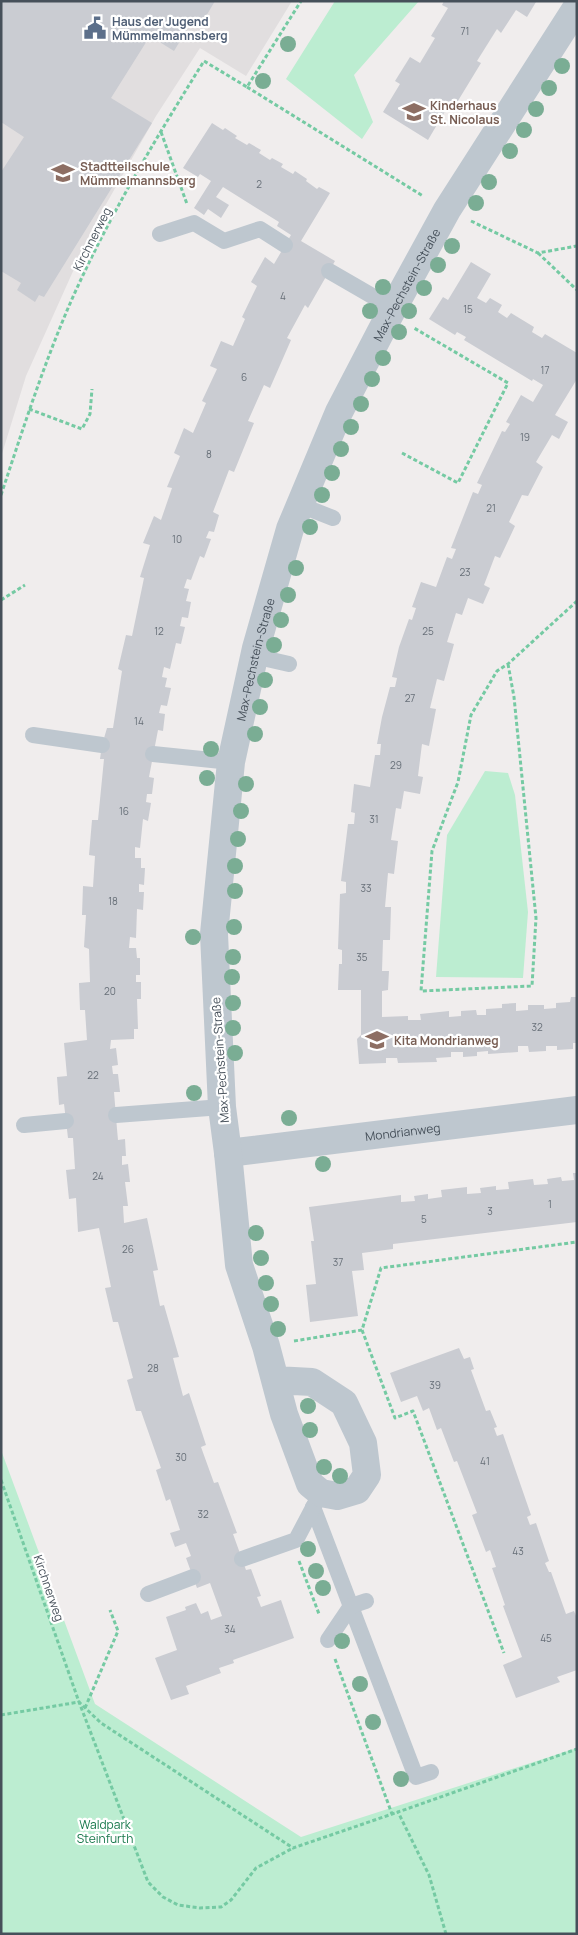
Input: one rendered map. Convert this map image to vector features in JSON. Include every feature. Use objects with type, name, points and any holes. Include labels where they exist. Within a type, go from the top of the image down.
[{"type":"street","name":"Max-Pechstein-Straße","points":[[317,1500],[284,1414],[266,1346],[240,1265],[222,1108],[214,934],[231,762],[254,656],[290,529],[339,412],[391,311],[448,210],[577,7]]},
{"type":"street","name":"Mondrianweg","points":[[228,1153],[577,1110]]},
{"type":"street","points":[[275,1380],[312,1382],[344,1403],[363,1443],[367,1475],[357,1490],[317,1500]]},
{"type":"lane","points":[[160,234],[194,223],[224,241],[260,229],[285,245]]},
{"type":"lane","points":[[329,270],[391,311]]},
{"type":"lane","points":[[300,505],[333,518]]},
{"type":"lane","points":[[254,656],[289,664]]},
{"type":"lane","points":[[33,735],[102,745]]},
{"type":"lane","points":[[153,754],[231,762]]},
{"type":"lane","points":[[116,1115],[222,1108]]},
{"type":"lane","points":[[24,1125],[66,1121]]},
{"type":"lane","points":[[242,1559],[296,1540],[317,1500]]},
{"type":"lane","points":[[317,1500],[358,1604],[416,1778],[431,1772]]},
{"type":"lane","points":[[148,1594],[193,1577]]},
{"type":"lane","points":[[328,1640],[358,1604]]},
{"type":"path","points":[[301,1],[247,87],[448,210],[538,253],[577,290]]},
{"type":"path","name":"Kirchnerweg","points":[[1,495],[37,385],[72,299],[107,226],[161,132],[204,61],[247,87]]},
{"type":"path","points":[[161,132],[194,223]]},
{"type":"path","points":[[538,253],[577,246]]},
{"type":"path","points":[[391,311],[508,383],[458,483],[402,453]]},
{"type":"path","points":[[29,409],[82,429],[90,414],[92,389]]},
{"type":"path","points":[[1,600],[25,585]]},
{"type":"path","points":[[508,664],[514,697],[536,918],[532,986],[421,991],[432,851],[458,782],[471,715],[497,671],[508,664],[577,602]]},
{"type":"path","points":[[504,1653],[413,1411],[395,1418],[362,1330],[381,1268],[577,1242]]},
{"type":"path","points":[[266,1346],[362,1330]]},
{"type":"path","name":"Kirchnerweg","points":[[1,1480],[79,1702],[148,1882],[163,1897],[178,1905],[221,1908],[231,1900],[256,1868],[293,1848]]},
{"type":"path","points":[[292,1541],[392,1814]]},
{"type":"path","points":[[86,1708],[118,1631],[110,1610]]},
{"type":"path","points":[[1,1715],[79,1702],[101,1723],[293,1848],[577,1749]]},
{"type":"path","points":[[398,1812],[429,1876],[446,1934]]},
{"type":"shaded area","name":"Stadtteilschule Mümmelmannsberg","points":[[1,1],[292,1],[246,76],[200,48],[156,116],[92,229],[26,376],[1,457]]},
{"type":"green space","points":[[335,1],[419,1],[354,75],[373,122],[362,139],[286,79]]},
{"type":"green space","points":[[485,771],[508,773],[515,795],[528,912],[523,978],[436,977],[447,835]]},
{"type":"green space","name":"Waldpark Steinfurth","points":[[1,1450],[95,1704],[301,1837],[577,1748],[577,1934],[1,1934]]},
{"type":"building","name":"Stadtteilschule Mümmelmannsberg","points":[[1,1],[215,1],[199,28],[191,23],[174,51],[150,36],[111,98],[152,123],[44,297],[39,295],[35,302],[17,290],[21,283],[1,271],[1,172],[24,137],[1,122]]},
{"type":"building","points":[[444,1],[536,2],[527,17],[516,10],[501,33],[497,29],[477,61],[481,63],[453,109],[448,106],[428,140],[383,112],[400,84],[395,81],[410,57],[420,63],[435,38],[431,36],[448,8],[442,5]]},
{"type":"building","points":[[212,123],[223,130],[225,128],[237,136],[235,138],[247,145],[249,143],[261,150],[259,153],[270,160],[272,158],[283,164],[281,167],[293,174],[295,171],[317,189],[319,187],[330,193],[301,241],[335,261],[308,308],[305,305],[287,338],[291,340],[270,388],[264,385],[248,421],[254,423],[234,472],[229,470],[213,512],[219,515],[214,532],[209,531],[206,538],[211,539],[204,558],[200,556],[191,580],[187,579],[184,588],[189,589],[186,601],[191,602],[188,618],[182,617],[180,626],[185,627],[181,644],[176,643],[170,669],[164,667],[162,677],[167,678],[165,687],[171,688],[167,706],[161,705],[159,713],[165,714],[163,731],[158,730],[149,777],[154,778],[152,794],[147,794],[146,802],[151,803],[148,821],[143,819],[140,848],[135,847],[135,858],[141,858],[141,868],[145,868],[144,885],[139,884],[139,892],[144,892],[143,910],[137,909],[136,938],[130,937],[129,948],[136,948],[137,958],[140,958],[140,975],[136,975],[136,982],[141,982],[141,999],[137,999],[138,1029],[134,1029],[134,1039],[111,1040],[110,1049],[116,1048],[118,1065],[112,1066],[113,1074],[118,1074],[120,1092],[114,1092],[118,1140],[125,1139],[126,1156],[122,1156],[122,1165],[128,1164],[130,1182],[125,1182],[128,1206],[123,1206],[124,1223],[147,1218],[158,1270],[153,1271],[160,1306],[164,1305],[179,1357],[173,1358],[183,1396],[189,1393],[206,1445],[201,1447],[214,1483],[218,1482],[237,1533],[233,1534],[246,1570],[251,1569],[261,1596],[257,1597],[261,1607],[281,1600],[294,1638],[233,1660],[234,1663],[219,1668],[221,1673],[186,1686],[189,1694],[171,1700],[155,1658],[177,1650],[166,1617],[186,1610],[185,1607],[196,1603],[201,1614],[208,1611],[211,1620],[222,1616],[210,1583],[197,1588],[186,1558],[191,1556],[186,1543],[175,1547],[170,1533],[180,1530],[170,1499],[166,1501],[156,1470],[161,1468],[141,1411],[136,1411],[127,1380],[133,1378],[118,1322],[113,1322],[105,1288],[111,1287],[99,1228],[78,1232],[76,1198],[69,1199],[66,1170],[75,1169],[73,1138],[68,1138],[64,1104],[59,1105],[57,1077],[67,1076],[64,1043],[87,1040],[85,1010],[80,1010],[79,983],[90,982],[89,949],[84,947],[86,915],[82,915],[83,886],[93,887],[95,856],[89,855],[92,820],[98,820],[104,759],[100,759],[102,745],[107,728],[113,728],[122,671],[118,669],[126,635],[132,636],[144,578],[140,577],[150,545],[143,543],[154,516],[161,520],[172,488],[167,487],[180,456],[174,453],[184,428],[193,433],[206,403],[202,401],[217,369],[210,366],[221,341],[233,346],[245,319],[242,317],[257,286],[251,282],[265,257],[274,264],[291,235],[277,226],[279,222],[223,187],[216,197],[229,205],[221,218],[208,209],[204,215],[194,208],[211,181],[200,174],[198,177],[183,168]]},
{"type":"building","points":[[471,262],[491,274],[477,298],[486,303],[490,298],[502,305],[498,312],[507,318],[511,313],[534,327],[532,332],[542,338],[545,334],[577,353],[577,379],[555,415],[568,422],[559,439],[552,435],[536,462],[543,467],[528,496],[522,495],[509,522],[515,526],[500,558],[495,556],[484,585],[490,588],[483,604],[468,598],[462,615],[456,613],[447,642],[454,644],[444,681],[437,679],[430,708],[436,709],[429,746],[422,744],[418,776],[423,777],[420,794],[404,791],[401,809],[396,808],[391,840],[398,841],[394,874],[388,873],[385,907],[391,907],[390,940],[383,940],[382,971],[389,971],[388,990],[382,991],[382,1017],[408,1016],[408,1020],[421,1020],[420,1014],[449,1011],[449,1017],[461,1016],[461,1011],[476,1010],[477,1015],[486,1015],[486,1009],[502,1008],[502,1004],[516,1003],[516,1011],[528,1010],[528,1005],[544,1005],[544,1009],[556,1008],[556,1003],[570,1002],[571,997],[577,997],[577,1043],[573,1043],[573,1049],[557,1050],[557,1046],[546,1046],[546,1051],[529,1052],[528,1046],[518,1046],[518,1052],[488,1054],[488,1051],[477,1052],[477,1056],[463,1057],[463,1052],[451,1052],[451,1057],[436,1058],[437,1062],[398,1063],[397,1058],[386,1058],[386,1063],[359,1064],[357,1039],[361,1035],[361,990],[338,990],[339,964],[342,964],[342,950],[338,949],[340,894],[346,893],[346,882],[341,881],[348,824],[354,824],[355,813],[351,812],[354,784],[370,787],[375,755],[380,755],[381,744],[377,744],[382,717],[390,687],[395,687],[397,678],[392,677],[399,647],[409,619],[412,620],[416,608],[412,607],[421,582],[436,587],[447,557],[452,559],[456,549],[451,548],[473,492],[478,494],[482,485],[477,483],[502,431],[505,432],[510,424],[506,422],[521,395],[533,402],[543,385],[533,379],[532,381],[464,340],[466,337],[457,332],[455,335],[429,319],[443,297],[448,300]]},
{"type":"building","points":[[573,1173],[577,1173],[577,1222],[393,1244],[393,1249],[362,1253],[364,1270],[352,1271],[358,1316],[310,1322],[306,1285],[316,1284],[311,1241],[314,1241],[309,1207],[401,1195],[401,1202],[415,1201],[414,1196],[428,1194],[428,1199],[442,1197],[441,1190],[467,1187],[467,1194],[481,1193],[480,1188],[496,1186],[496,1190],[509,1189],[508,1182],[533,1179],[534,1185],[548,1184],[547,1179],[561,1177],[562,1181],[574,1180]]},
{"type":"building","points":[[459,1348],[464,1359],[470,1357],[474,1369],[471,1370],[486,1411],[490,1410],[497,1427],[494,1428],[497,1436],[503,1434],[531,1515],[527,1517],[530,1525],[536,1523],[549,1561],[545,1563],[549,1572],[551,1572],[566,1614],[574,1611],[577,1618],[577,1670],[557,1677],[560,1682],[516,1698],[503,1665],[522,1657],[503,1606],[505,1605],[492,1568],[496,1567],[490,1550],[486,1552],[472,1515],[477,1513],[457,1461],[454,1462],[441,1428],[437,1430],[429,1408],[423,1411],[417,1396],[401,1402],[390,1373]]},
{"type":"place","name":"Haus der Jugend Mümmelmannsberg","points":[[95,28]]},
{"type":"place","name":"Kinderhaus St. Nicolaus","points":[[414,112]]},
{"type":"place","name":"Stadtteilschule Mümmelmannsberg","points":[[63,173]]},
{"type":"place","name":"Kita Mondrianweg","points":[[377,1040]]}]
